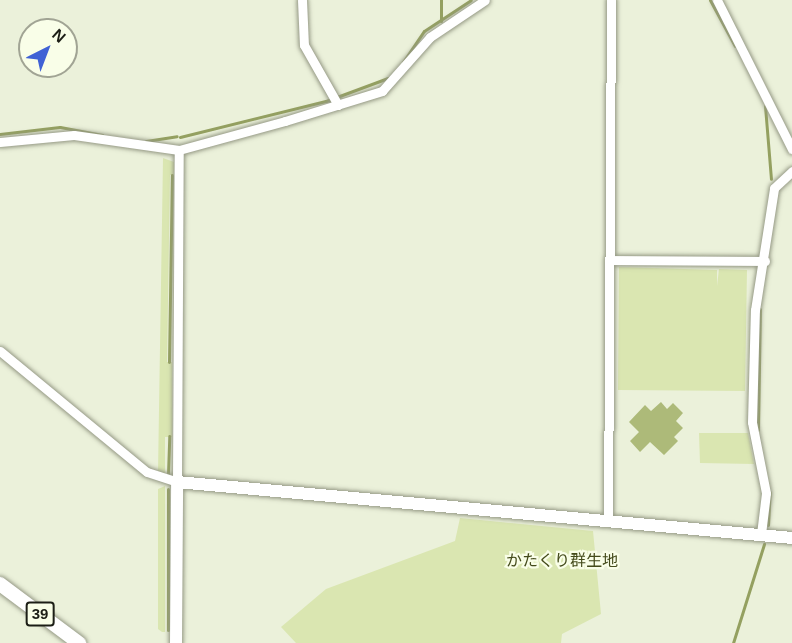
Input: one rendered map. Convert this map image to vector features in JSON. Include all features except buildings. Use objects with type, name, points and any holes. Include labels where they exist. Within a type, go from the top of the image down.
[{"type":"main road","name":"39","points":[[0,584],[80,643]]},
{"type":"street","points":[[302,0],[304,45],[338,105]]},
{"type":"street","points":[[0,142],[74,135],[179,150],[338,105],[387,88],[430,37],[485,0]]},
{"type":"street","points":[[608,520],[611,0]]},
{"type":"street","points":[[717,0],[792,149]]},
{"type":"street","points":[[176,643],[179,150]]},
{"type":"street","points":[[761,534],[766,493],[752,422],[755,310],[765,261],[774,188],[792,171]]},
{"type":"street","points":[[609,260],[765,261]]},
{"type":"street","points":[[0,351],[147,472],[177,482],[792,538]]},
{"type":"green space","points":[[163,158],[174,162],[174,175],[170,175],[167,362],[172,362],[172,437],[165,437],[165,475],[158,472]]},
{"type":"green space","points":[[619,267],[717,270],[717,286],[719,269],[747,270],[745,391],[618,390]]},
{"type":"green space","points":[[699,433],[748,433],[754,464],[700,463]]},
{"type":"green space","points":[[165,486],[165,632],[162,632],[158,629],[158,489]]},
{"type":"green space","name":"かたくり群生地","points":[[460,518],[593,531],[601,614],[562,634],[561,643],[296,643],[281,627],[326,589],[455,541]]},
{"type":"waterway","points":[[441,0],[441,21]]},
{"type":"waterway","points":[[403,62],[424,31],[471,0]]},
{"type":"waterway","points":[[710,0],[735,46]]},
{"type":"waterway","points":[[180,137],[326,101],[388,78]]},
{"type":"waterway","points":[[765,106],[771,179]]},
{"type":"waterway","points":[[0,134],[60,127],[102,135]]},
{"type":"waterway","points":[[146,141],[177,136]]},
{"type":"waterway","points":[[169,362],[172,175]]},
{"type":"waterway","points":[[758,430],[760,309]]},
{"type":"waterway","points":[[168,474],[169,436]]},
{"type":"waterway","points":[[168,489],[168,630]]},
{"type":"waterway","points":[[768,525],[770,492]]},
{"type":"waterway","points":[[733,643],[764,544]]}]
